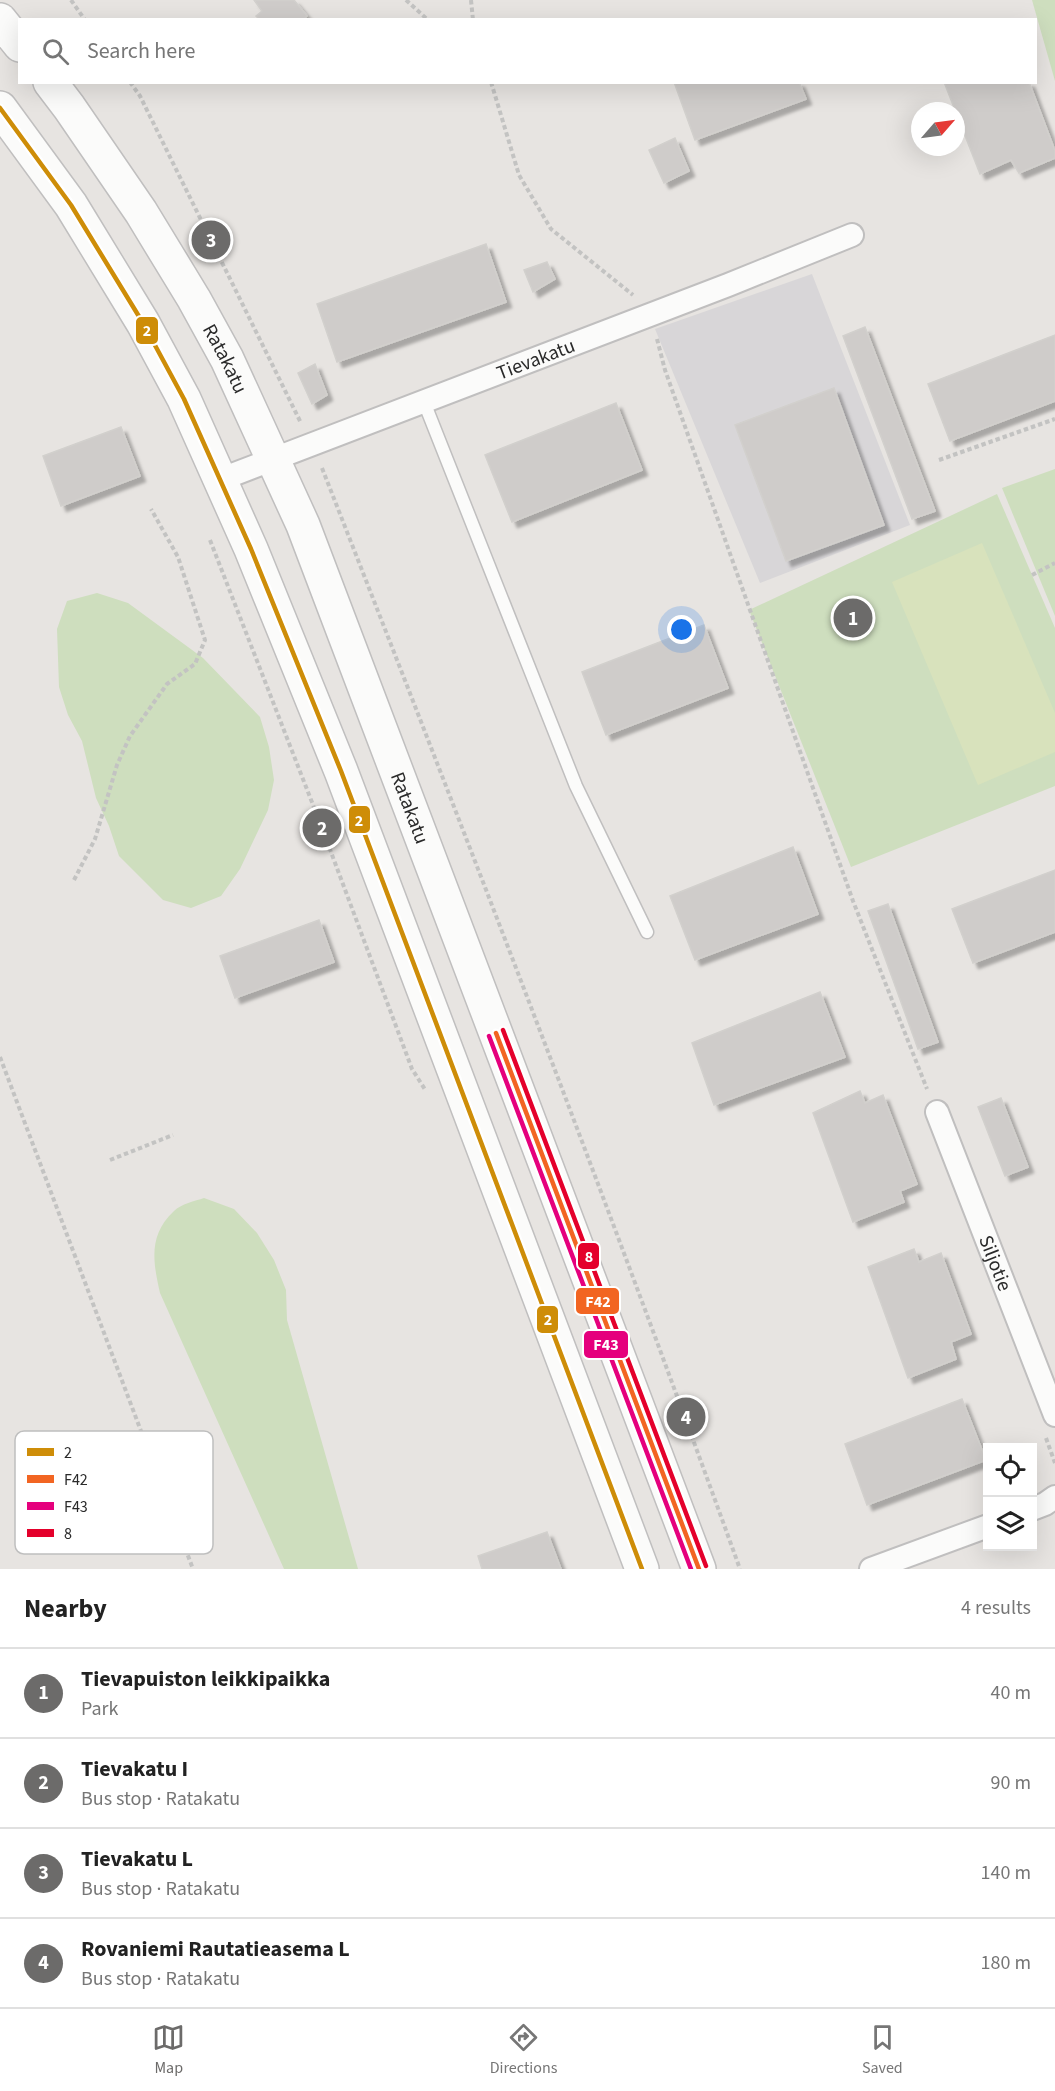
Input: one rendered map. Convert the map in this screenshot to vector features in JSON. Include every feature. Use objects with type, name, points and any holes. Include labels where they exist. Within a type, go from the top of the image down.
[{"type":"main road","points":[[0,20],[18,42]]},
{"type":"main road","name":"Ratakatu","points":[[52,84],[141,212],[194,299],[227,360],[312,547],[699,1569]]},
{"type":"main road","points":[[0,108],[71,205],[109,266],[184,399],[251,549],[340,771],[642,1569]]},
{"type":"street","name":"Tievakatu","points":[[219,480],[852,235]]},
{"type":"street","name":"Siljotie","points":[[937,1112],[1055,1414]]},
{"type":"street","points":[[1037,1507],[1055,1497]]},
{"type":"street","points":[[871,1569],[983,1527]]},
{"type":"lane","points":[[424,402],[576,786],[647,932]]},
{"type":"path","points":[[71,0],[84,18]]},
{"type":"path","points":[[406,0],[426,18]]},
{"type":"path","points":[[471,0],[473,18]]},
{"type":"path","points":[[131,84],[140,96],[311,444],[510,953],[686,1417],[740,1569]]},
{"type":"path","points":[[492,84],[519,175],[551,230],[643,303],[650,314],[669,382],[854,902],[937,1112]]},
{"type":"path","points":[[939,460],[1055,419]]},
{"type":"path","points":[[74,880],[95,839],[117,765],[130,736],[167,684],[195,664],[205,640],[177,557],[151,508]]},
{"type":"path","points":[[207,531],[412,1069],[430,1098]]},
{"type":"path","points":[[1032,575],[1055,563]]},
{"type":"path","points":[[0,1057],[141,1431]]},
{"type":"path","points":[[110,1160],[173,1135]]},
{"type":"path","points":[[187,1554],[193,1569]]},
{"type":"shaded area","points":[[812,274],[910,525],[760,583],[655,329]]},
{"type":"green space","points":[[1032,0],[1055,0],[1055,81]]},
{"type":"green space","points":[[1055,469],[1055,616],[1002,488]]},
{"type":"green space","points":[[997,494],[1055,628],[1055,786],[851,867],[749,610]]},
{"type":"green space","points":[[982,543],[1055,713],[1055,752],[978,785],[892,582]]},
{"type":"green space","points":[[97,593],[128,603],[203,658],[260,717],[269,747],[274,780],[268,810],[240,869],[221,896],[191,908],[163,900],[119,856],[96,798],[82,741],[68,715],[59,687],[57,629],[67,601]]},
{"type":"green space","points":[[204,1198],[234,1209],[257,1233],[274,1260],[286,1290],[287,1320],[358,1569],[284,1569],[160,1293],[154,1260],[156,1239],[160,1230],[177,1209]]},
{"type":"building","points":[[254,0],[294,0],[307,16],[305,18],[258,18],[256,16],[262,11]]},
{"type":"building","points":[[675,84],[800,84],[806,99],[695,140]]},
{"type":"building","points":[[945,84],[1030,84],[1055,151],[1055,158],[1019,173],[1011,160],[980,174],[965,136],[965,102],[952,102]]},
{"type":"building","points":[[675,138],[689,171],[664,183],[649,150]]},
{"type":"building","points":[[486,244],[506,302],[337,362],[317,304]]},
{"type":"building","points":[[547,262],[555,279],[533,292],[524,270]]},
{"type":"building","points":[[865,327],[935,511],[912,519],[843,336]]},
{"type":"building","points":[[1055,335],[1055,401],[950,441],[928,384]]},
{"type":"building","points":[[315,364],[327,395],[312,404],[298,373]]},
{"type":"building","points":[[834,388],[884,525],[786,561],[735,425]]},
{"type":"building","points":[[616,403],[642,470],[512,522],[485,455]]},
{"type":"building","points":[[121,427],[140,476],[61,506],[43,456]]},
{"type":"building","points":[[704,625],[728,688],[606,735],[582,672]]},
{"type":"building","points":[[793,847],[818,914],[695,960],[670,896]]},
{"type":"building","points":[[1055,870],[1055,932],[973,963],[952,909]]},
{"type":"building","points":[[888,904],[938,1042],[918,1049],[868,911]]},
{"type":"building","points":[[319,920],[334,962],[235,998],[220,956]]},
{"type":"building","points":[[820,992],[845,1057],[714,1105],[692,1043]]},
{"type":"building","points":[[860,1091],[865,1103],[883,1095],[917,1184],[900,1191],[904,1202],[853,1222],[813,1113]]},
{"type":"building","points":[[1001,1098],[1028,1167],[1005,1176],[978,1107]]},
{"type":"building","points":[[914,1249],[919,1262],[941,1253],[971,1334],[951,1342],[956,1359],[908,1378],[868,1267]]},
{"type":"building","points":[[962,1399],[983,1452],[983,1461],[867,1505],[845,1444]]},
{"type":"building","points":[[547,1532],[561,1569],[482,1569],[478,1556]]},
{"type":"transit line","name":"2","points":[[0,108],[71,205],[143,323],[184,399],[251,549],[341,771],[642,1569]]},
{"type":"transit line","name":"8","points":[[503,1030],[706,1566]]},
{"type":"transit line","name":"F42","points":[[496,1033],[699,1569]]},
{"type":"transit line","name":"F43","points":[[489,1036],[691,1569]]},
{"type":"place","name":"Tievakatu L","points":[[211,240]]},
{"type":"place","name":"Tievapuiston leikkipaikka","points":[[853,618]]},
{"type":"place","name":"Tievakatu I","points":[[322,828]]},
{"type":"place","name":"Rovaniemi Rautatieasema L","points":[[686,1417]]}]
